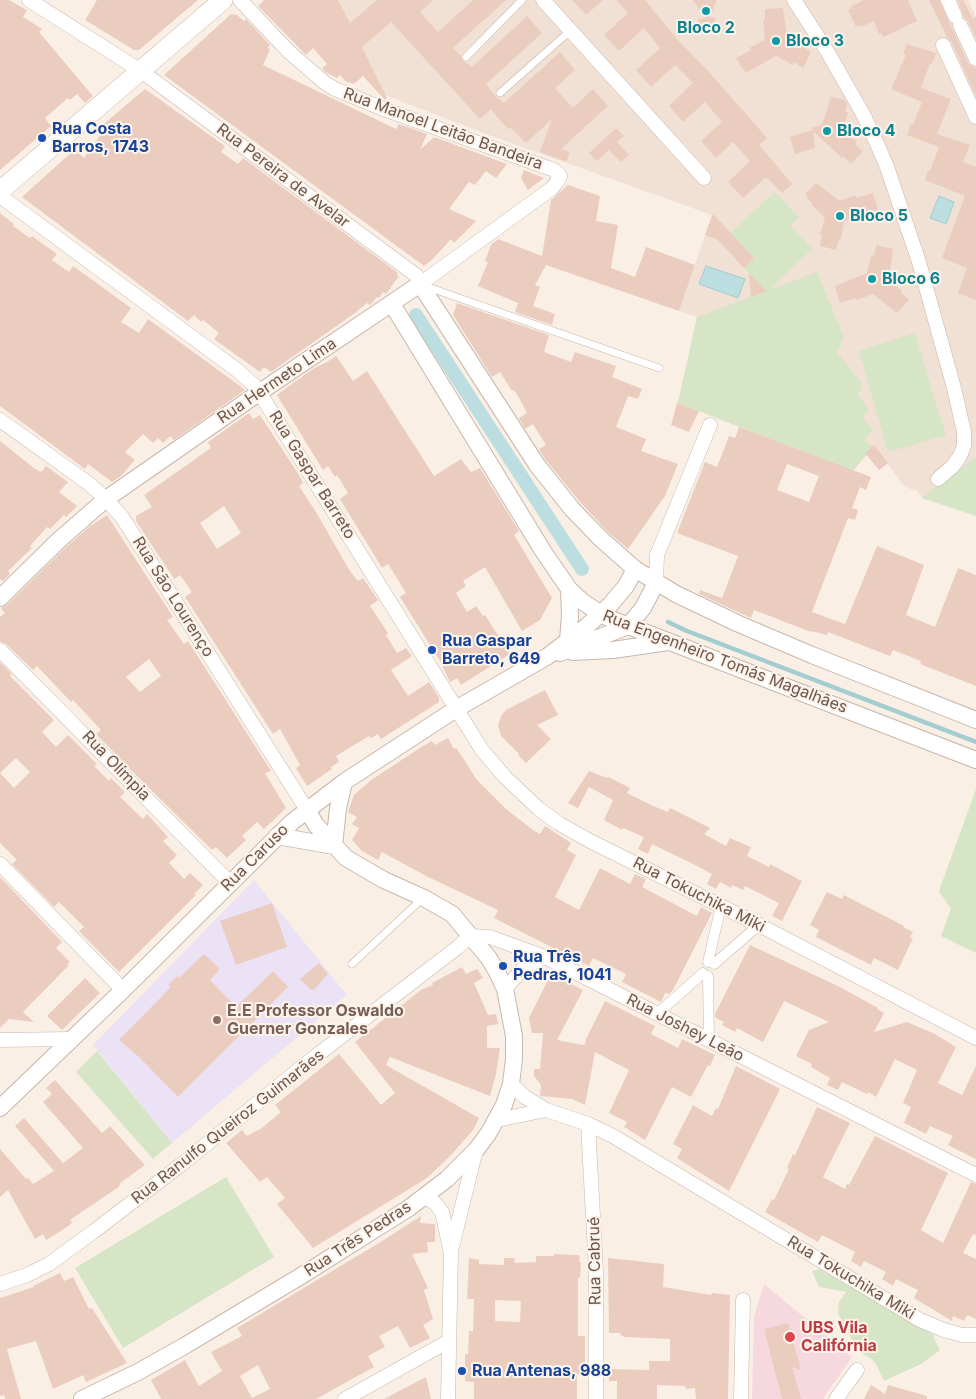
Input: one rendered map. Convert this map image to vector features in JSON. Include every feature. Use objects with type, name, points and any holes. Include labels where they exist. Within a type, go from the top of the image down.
[{"type":"main road","points":[[0,191],[223,0]]},
{"type":"street","name":"Rua Pereira de Avelar","points":[[29,0],[141,71],[417,276],[420,284]]},
{"type":"street","name":"Rua Manoel Leitão Bandeira","points":[[240,0],[288,50],[325,83],[335,89],[386,110],[554,170],[559,174]]},
{"type":"street","points":[[543,0],[704,178]]},
{"type":"street","points":[[794,0],[863,114],[887,166],[919,262],[954,388],[964,432],[964,446],[960,456],[953,466],[938,479]]},
{"type":"street","points":[[948,0],[976,59]]},
{"type":"street","points":[[943,44],[976,116]]},
{"type":"street","name":"Rua Hermeto Lima","points":[[0,598],[59,540],[106,499],[420,284],[551,188],[557,182],[559,174]]},
{"type":"street","name":"Rua Gaspar Barreto","points":[[0,196],[237,370],[260,392],[456,709]]},
{"type":"street","points":[[420,284],[537,466],[572,509],[633,573],[655,587],[794,647],[976,720]]},
{"type":"street","name":"Rua Engenheiro Tomás Magalhães","points":[[392,304],[542,551],[569,588],[583,602],[605,610],[671,642],[976,760]]},
{"type":"street","name":"Rua São Lourenço","points":[[0,420],[88,483],[122,517],[307,810]]},
{"type":"street","points":[[631,623],[643,608],[655,587],[657,555],[710,425]]},
{"type":"street","points":[[633,573],[657,555]]},
{"type":"street","name":"Rua Caruso","points":[[567,646],[618,597],[633,573]]},
{"type":"street","points":[[569,588],[570,616],[567,646],[613,650],[671,642]]},
{"type":"street","name":"Rua Caruso","points":[[0,1108],[123,990],[277,836],[307,810],[344,782],[456,709],[502,682],[567,646],[631,623]]},
{"type":"street","name":"Rua Olímpia","points":[[0,650],[230,883]]},
{"type":"street","name":"Rua Tokuchika Miki","points":[[456,709],[482,750],[505,777],[539,809],[558,823],[976,1038]]},
{"type":"street","points":[[334,846],[338,808],[344,782]]},
{"type":"street","points":[[307,810],[316,825],[346,858],[384,880],[424,898],[452,914],[470,936]]},
{"type":"street","points":[[277,836],[334,846]]},
{"type":"street","points":[[0,864],[123,990]]},
{"type":"street","points":[[711,963],[721,906]]},
{"type":"street","points":[[709,1041],[706,975],[702,966],[711,963],[759,925]]},
{"type":"street","name":"Rua Joshey Leão","points":[[470,936],[490,937],[545,957],[976,1175]]},
{"type":"street","name":"Rua Três Pedras","points":[[82,1399],[138,1372],[301,1276],[425,1196],[447,1179],[476,1150],[497,1120],[511,1084],[514,1036],[505,989],[492,964],[470,936]]},
{"type":"street","name":"Rua Ranulfo Queiroz Guimarães","points":[[0,1284],[27,1275],[49,1264],[93,1232],[470,936]]},
{"type":"street","points":[[505,989],[525,966],[545,957]]},
{"type":"street","points":[[657,1014],[706,975]]},
{"type":"street","points":[[0,1040],[70,1039]]},
{"type":"street","name":"Rua Tokuchika Miki","points":[[511,1084],[525,1097],[546,1110],[588,1124],[630,1146],[920,1320],[953,1333],[976,1335]]},
{"type":"street","name":"Rua Tokuchika Miki","points":[[497,1120],[546,1110]]},
{"type":"street","name":"Rua Cabrué","points":[[588,1124],[596,1271],[596,1399]]},
{"type":"street","points":[[448,1399],[451,1253],[476,1150]]},
{"type":"street","points":[[425,1196],[435,1203],[442,1212],[451,1253]]},
{"type":"street","points":[[741,1399],[743,1300]]},
{"type":"street","points":[[345,1399],[449,1341]]},
{"type":"street","points":[[836,1399],[857,1370]]},
{"type":"lane","points":[[466,57],[522,0]]},
{"type":"lane","points":[[500,93],[570,31]]},
{"type":"lane","points":[[420,284],[659,368]]},
{"type":"lane","points":[[352,964],[424,898]]},
{"type":"shaded area","points":[[338,0],[968,0],[976,17],[976,516],[922,498],[917,491],[905,487],[874,446],[853,471],[678,403],[697,317],[679,311],[712,215],[486,134],[385,95]]},
{"type":"shaded area","name":"E.E Professor Oswaldo Guerner Gonzales","points":[[254,880],[347,995],[172,1143],[93,1045]]},
{"type":"shaded area","name":"UBS Vila Califórnia","points":[[764,1284],[852,1357],[823,1399],[752,1399],[754,1317]]},
{"type":"green space","points":[[775,192],[799,217],[790,225],[812,249],[769,290],[817,272],[844,338],[836,351],[863,385],[859,387],[862,390],[857,394],[869,410],[862,417],[873,430],[864,439],[872,447],[853,471],[678,403],[697,317],[766,291],[744,268],[754,258],[730,233]]},
{"type":"green space","points":[[915,333],[946,435],[888,452],[859,351]]},
{"type":"green space","points":[[976,457],[976,516],[922,498]]},
{"type":"green space","points":[[976,789],[976,953],[941,936],[951,909],[939,891]]},
{"type":"green space","points":[[97,1051],[172,1143],[153,1159],[76,1072]]},
{"type":"green space","points":[[226,1177],[274,1257],[123,1348],[75,1268]]},
{"type":"green space","points":[[820,1269],[934,1335],[940,1350],[921,1364],[884,1381],[872,1359],[858,1351],[838,1313],[839,1302],[846,1292],[819,1287],[812,1271]]},
{"type":"water","points":[[939,196],[954,202],[946,224],[930,218]]},
{"type":"water","points":[[706,266],[745,279],[738,298],[699,284]]},
{"type":"building","points":[[0,0],[9,0],[27,10],[23,17],[42,29],[39,32],[93,96],[85,103],[77,94],[70,100],[68,98],[45,118],[51,126],[0,170]]},
{"type":"building","points":[[97,0],[198,0],[139,50],[134,50],[85,20]]},
{"type":"building","points":[[264,0],[338,0],[350,23],[377,0],[433,0],[420,12],[438,32],[473,0],[506,0],[453,48],[461,56],[462,60],[472,67],[527,16],[542,33],[486,84],[496,97],[504,103],[560,52],[575,70],[555,88],[573,108],[593,89],[608,106],[561,149],[570,152],[566,162],[540,152],[552,119],[526,143],[511,128],[509,129],[503,124],[491,109],[480,119],[391,22],[362,47],[387,98],[385,100],[363,76],[354,84],[345,81],[340,75],[337,78],[325,72],[322,68],[327,64],[313,48],[306,55],[258,6]]},
{"type":"building","points":[[572,0],[603,0],[586,15]]},
{"type":"building","points":[[616,0],[645,0],[676,38],[767,138],[759,145],[792,184],[782,193],[766,177],[743,198],[728,182],[750,161],[733,142],[716,158],[701,141],[722,122],[705,102],[683,122],[669,106],[693,83],[675,65],[651,87],[636,70],[660,48],[644,28],[619,51],[604,35],[628,13]]},
{"type":"building","name":"Bloco 2","points":[[693,0],[717,0],[709,18],[715,17],[716,31],[699,32],[698,19],[705,18]]},
{"type":"building","points":[[864,0],[908,0],[917,21],[883,37],[881,33],[879,34],[874,21],[861,27],[860,25],[856,27],[848,10],[852,8],[851,6]]},
{"type":"building","points":[[929,0],[939,0],[968,63],[976,68],[976,96],[951,41],[947,37]]},
{"type":"building","points":[[958,0],[963,0],[973,19],[976,17],[976,38],[964,17]]},
{"type":"building","name":"Bloco 3","points":[[783,8],[787,37],[811,52],[803,68],[794,62],[793,65],[776,56],[746,73],[736,58],[751,50],[749,48],[765,40],[763,20],[765,20],[765,9]]},
{"type":"building","points":[[231,14],[237,15],[244,21],[246,19],[270,45],[268,48],[270,50],[263,65],[396,129],[399,124],[427,134],[420,150],[434,137],[507,164],[496,178],[486,171],[475,185],[469,182],[449,209],[476,221],[454,243],[451,239],[424,266],[164,75]]},
{"type":"building","points":[[907,44],[936,53],[932,64],[930,63],[921,88],[951,99],[937,134],[970,145],[963,162],[976,167],[976,300],[958,293],[967,268],[942,258],[965,196],[925,180],[939,147],[907,135],[922,102],[891,89],[906,55],[903,54]]},
{"type":"building","points":[[145,89],[225,146],[221,152],[238,164],[243,158],[398,273],[396,275],[399,276],[386,294],[383,292],[370,305],[367,303],[271,372],[264,367],[260,372],[214,339],[219,333],[203,320],[201,322],[194,315],[188,321],[22,197],[74,150],[84,158],[103,131],[99,128]]},
{"type":"building","name":"Bloco 4","points":[[831,97],[845,100],[847,104],[845,112],[848,112],[843,130],[857,142],[855,144],[863,151],[851,164],[813,131],[815,148],[795,154],[790,137],[813,130],[811,128],[822,125]]},
{"type":"building","points":[[616,128],[624,136],[617,142],[629,155],[621,162],[609,150],[597,161],[589,153]]},
{"type":"building","points":[[524,170],[544,178],[528,190],[521,178]]},
{"type":"building","name":"Bloco 5","points":[[816,183],[840,201],[856,195],[857,198],[873,193],[878,210],[862,214],[863,217],[844,221],[841,239],[839,239],[836,250],[820,246],[822,235],[820,234],[825,218],[811,204],[806,193]]},
{"type":"building","points":[[568,185],[600,196],[596,221],[618,225],[611,268],[635,277],[646,247],[695,265],[679,311],[546,265],[535,285],[540,287],[533,306],[555,314],[552,325],[515,312],[518,303],[478,286],[488,262],[485,261],[491,245],[498,239],[542,256],[551,200]]},
{"type":"building","points":[[0,213],[14,224],[13,226],[30,238],[32,236],[57,254],[52,260],[69,272],[73,266],[131,308],[121,322],[139,333],[148,319],[245,390],[174,440],[170,436],[163,443],[158,438],[153,443],[143,434],[125,452],[135,460],[122,475],[112,482],[88,464],[85,469],[0,406]]},
{"type":"building","points":[[713,214],[754,258],[744,268],[717,239],[705,235]]},
{"type":"building","name":"Bloco 6","points":[[876,245],[893,249],[889,279],[909,300],[897,313],[873,294],[857,300],[856,298],[840,303],[835,286],[867,273],[871,255],[874,256]]},
{"type":"building","points":[[749,273],[767,291],[751,297]]},
{"type":"building","points":[[457,303],[549,335],[544,352],[571,362],[575,352],[616,366],[612,377],[642,389],[638,399],[628,396],[616,427],[646,439],[641,451],[678,464],[665,496],[628,549],[608,532],[580,502],[545,459],[539,449],[546,445],[533,424],[525,429],[519,418],[527,413],[518,396],[514,390],[512,391],[500,372],[492,377],[453,315]]},
{"type":"building","points":[[336,356],[353,381],[367,371],[434,476],[461,459],[471,472],[480,468],[519,531],[514,535],[552,598],[540,620],[522,631],[485,567],[463,581],[466,586],[456,593],[467,612],[476,606],[483,616],[485,615],[510,654],[461,685],[457,678],[450,682],[440,661],[400,597],[406,593],[400,583],[388,564],[382,568],[340,499],[348,493],[337,475],[335,477],[328,466],[323,470],[277,395],[314,368]]},
{"type":"building","points":[[677,403],[699,411],[689,432],[671,425]]},
{"type":"building","points":[[249,413],[253,419],[260,415],[299,475],[303,483],[299,486],[350,571],[358,581],[363,578],[378,600],[370,606],[388,633],[386,635],[397,653],[406,648],[412,656],[391,670],[408,696],[429,682],[439,698],[439,702],[381,739],[378,734],[371,738],[369,736],[336,756],[339,762],[307,786],[296,768],[300,765],[280,729],[273,734],[185,597],[192,592],[180,575],[174,579],[136,521],[136,516],[152,507],[144,495],[211,448],[208,442]],"holes":[[[224,506],[241,533],[217,549],[200,523]]]},
{"type":"building","points":[[739,427],[871,477],[866,490],[860,487],[852,508],[858,510],[855,520],[848,518],[812,612],[845,624],[877,546],[924,565],[906,615],[935,627],[958,568],[976,575],[976,686],[920,664],[921,661],[893,650],[890,656],[828,632],[827,635],[811,632],[754,610],[751,618],[699,594],[700,590],[722,598],[738,556],[677,533],[705,462],[717,467],[729,436],[735,438]],"holes":[[[787,464],[819,476],[809,502],[777,490]]]},
{"type":"building","points":[[0,441],[34,468],[41,472],[46,466],[68,482],[59,492],[77,506],[66,517],[64,515],[50,529],[47,527],[30,546],[32,548],[8,571],[10,574],[3,581],[0,579]]},
{"type":"building","points":[[874,445],[888,463],[879,470],[865,453]]},
{"type":"building","points":[[107,515],[173,617],[167,620],[184,644],[188,641],[271,771],[265,773],[286,808],[264,829],[257,822],[242,836],[246,840],[227,858],[216,847],[212,850],[96,734],[101,730],[73,700],[71,702],[37,666],[33,670],[6,644],[0,641],[0,617],[5,613],[1,608],[7,605],[89,527]],"holes":[[[149,659],[161,676],[140,692],[126,677]]]},
{"type":"building","points":[[0,662],[12,674],[10,676],[54,720],[42,732],[56,747],[68,735],[97,764],[94,766],[109,781],[111,778],[125,792],[120,797],[143,819],[147,814],[168,837],[163,841],[177,855],[169,863],[184,879],[190,873],[203,885],[194,894],[196,895],[119,972],[79,931],[84,927],[59,902],[54,907],[12,864],[17,860],[0,843],[0,773]],"holes":[[[16,758],[30,772],[14,788],[0,773]]]},
{"type":"building","points":[[545,690],[558,715],[537,725],[551,739],[526,763],[501,736],[498,725],[501,716],[506,710]]},
{"type":"building","points":[[448,738],[477,780],[506,809],[540,834],[545,826],[571,843],[567,850],[576,855],[555,897],[579,910],[600,868],[630,884],[635,874],[646,879],[642,887],[697,916],[701,907],[712,913],[673,990],[669,994],[665,993],[661,1002],[622,982],[626,974],[593,958],[589,966],[494,918],[498,910],[428,877],[382,852],[378,860],[362,851],[352,840],[359,828],[352,824],[357,817],[348,812],[354,795],[371,780],[423,746],[432,741],[435,745]]},
{"type":"building","points":[[589,771],[608,777],[630,788],[627,793],[651,805],[668,812],[670,808],[710,828],[704,834],[726,846],[730,838],[751,847],[747,856],[769,867],[770,864],[802,881],[782,921],[772,916],[779,903],[745,886],[743,890],[732,885],[731,888],[720,882],[716,889],[707,884],[712,874],[697,866],[652,844],[648,854],[638,849],[644,837],[623,828],[622,830],[604,820],[613,800],[589,787],[578,808],[568,803]]},
{"type":"building","points":[[0,877],[62,942],[56,948],[70,962],[23,1012],[34,1022],[9,1019],[0,1028]]},
{"type":"building","points":[[827,892],[842,899],[844,895],[913,932],[910,937],[913,938],[898,970],[874,958],[871,965],[816,937],[819,930],[810,925]]},
{"type":"building","points":[[272,903],[287,947],[236,965],[220,921]]},
{"type":"building","points":[[750,945],[838,986],[878,1008],[884,1013],[874,1032],[907,1022],[935,1034],[956,1047],[938,1083],[962,1095],[976,1066],[976,1159],[948,1145],[953,1136],[930,1126],[926,1134],[904,1123],[911,1107],[903,1103],[917,1070],[895,1059],[876,1097],[842,1082],[838,1090],[827,1085],[830,1078],[811,1067],[812,1064],[796,1056],[809,1030],[829,1022],[784,1001],[763,1042],[737,1028],[735,1032],[722,1025],[724,1022],[716,1018],[715,1014]]},
{"type":"building","points":[[204,954],[220,969],[210,980],[236,1007],[273,971],[288,987],[178,1097],[139,1057],[119,1040],[171,987],[168,985],[177,976],[179,978]]},
{"type":"building","points":[[319,963],[328,974],[314,990],[311,990],[300,979]]},
{"type":"building","points":[[462,967],[466,974],[477,969],[483,978],[474,983],[488,1015],[496,1014],[498,1024],[487,1026],[487,1048],[500,1048],[490,1096],[390,1057],[386,1065],[479,1118],[474,1129],[427,1178],[313,1248],[277,1204],[285,1198],[267,1177],[260,1182],[226,1143],[242,1130],[247,1136],[262,1128],[281,1112],[275,1105],[339,1054],[381,1105],[395,1093],[355,1042],[421,990],[433,985],[432,983]]},
{"type":"building","points":[[551,974],[583,990],[557,1040],[585,1044],[605,1001],[655,1026],[651,1034],[678,1048],[682,1039],[715,1055],[691,1097],[672,1087],[645,1140],[624,1127],[627,1122],[609,1113],[629,1070],[595,1052],[585,1105],[572,1099],[540,1096],[541,1085],[534,1076],[534,1069],[540,1069],[543,1033],[532,1033],[529,1018]]},
{"type":"building","points":[[85,978],[100,993],[62,1030],[47,1016]]},
{"type":"building","points":[[736,1066],[780,1089],[729,1191],[677,1158],[682,1149],[673,1144],[693,1105],[712,1116],[716,1108],[718,1109]]},
{"type":"building","points":[[55,1080],[102,1133],[110,1126],[145,1165],[119,1184],[120,1186],[70,1220],[72,1223],[64,1229],[46,1240],[43,1234],[35,1239],[8,1190],[0,1197],[0,1149],[26,1179],[28,1178],[33,1184],[54,1171],[15,1126],[24,1118],[63,1163],[83,1148],[43,1102],[52,1094],[46,1088]]},
{"type":"building","points":[[817,1107],[850,1123],[823,1177],[845,1189],[847,1184],[849,1185],[875,1136],[948,1173],[921,1230],[943,1243],[971,1182],[976,1184],[976,1235],[973,1234],[963,1253],[976,1259],[976,1319],[967,1315],[964,1321],[953,1316],[952,1321],[914,1298],[918,1290],[896,1279],[893,1286],[882,1279],[886,1272],[864,1261],[861,1267],[851,1261],[855,1252],[822,1235],[818,1242],[765,1212],[772,1199],[774,1200],[789,1169],[787,1168],[793,1154],[795,1155]]},
{"type":"building","points":[[421,1216],[420,1223],[435,1224],[435,1242],[427,1242],[428,1252],[412,1254],[428,1288],[424,1290],[433,1319],[423,1325],[430,1338],[410,1348],[398,1326],[379,1336],[385,1347],[368,1356],[374,1367],[316,1399],[161,1399],[151,1380],[185,1360],[199,1386],[222,1371],[211,1352],[242,1336],[237,1328]],"holes":[[[258,1365],[270,1389],[252,1398],[240,1376]]]},
{"type":"building","points":[[554,1254],[578,1255],[580,1256],[579,1262],[581,1262],[580,1278],[578,1277],[578,1336],[585,1336],[585,1374],[577,1374],[577,1399],[474,1399],[474,1382],[465,1381],[465,1354],[468,1354],[469,1331],[473,1331],[474,1299],[467,1299],[469,1258],[479,1260],[479,1264],[504,1265],[504,1258],[515,1258],[514,1263],[536,1262],[536,1256],[554,1256]],"holes":[[[495,1300],[521,1301],[520,1322],[495,1321]]]},
{"type":"building","points":[[608,1258],[664,1264],[663,1287],[711,1295],[712,1293],[730,1295],[728,1399],[696,1399],[695,1388],[686,1389],[685,1386],[657,1385],[657,1399],[617,1399],[617,1381],[609,1381],[609,1369],[649,1370],[649,1361],[670,1361],[670,1339],[625,1337],[620,1335],[621,1333],[609,1333]]},
{"type":"building","points":[[60,1273],[64,1281],[73,1277],[89,1309],[92,1308],[127,1363],[86,1382],[83,1375],[53,1389],[36,1341],[7,1349],[21,1399],[5,1399],[4,1395],[0,1396],[0,1298],[34,1287]]},
{"type":"building","points":[[788,1323],[801,1370],[792,1367],[801,1399],[782,1399],[764,1329]]},
{"type":"building","points":[[426,1377],[431,1399],[384,1399]]},
{"type":"building","points":[[871,1385],[885,1394],[888,1385],[927,1396],[927,1399],[864,1399]]},
{"type":"waterway","points":[[416,315],[582,569]]},
{"type":"waterway","points":[[668,622],[976,742]]},
{"type":"place","name":"Bloco 2","points":[[706,11]]},
{"type":"place","name":"Bloco 3","points":[[776,41]]},
{"type":"place","name":"Bloco 4","points":[[827,131]]},
{"type":"place","name":"Rua Costa Barros, 1743","points":[[42,138]]},
{"type":"place","name":"Bloco 5","points":[[840,216]]},
{"type":"place","name":"Bloco 6","points":[[872,279]]},
{"type":"place","name":"Rua Gaspar Barreto, 649","points":[[432,650]]},
{"type":"place","name":"Rua Três Pedras, 1041","points":[[503,966]]},
{"type":"place","name":"E.E Professor Oswaldo Guerner Gonzales","points":[[217,1020]]},
{"type":"place","name":"UBS Vila Califórnia","points":[[790,1337]]},
{"type":"place","name":"Rua Antenas, 988","points":[[462,1371]]}]
